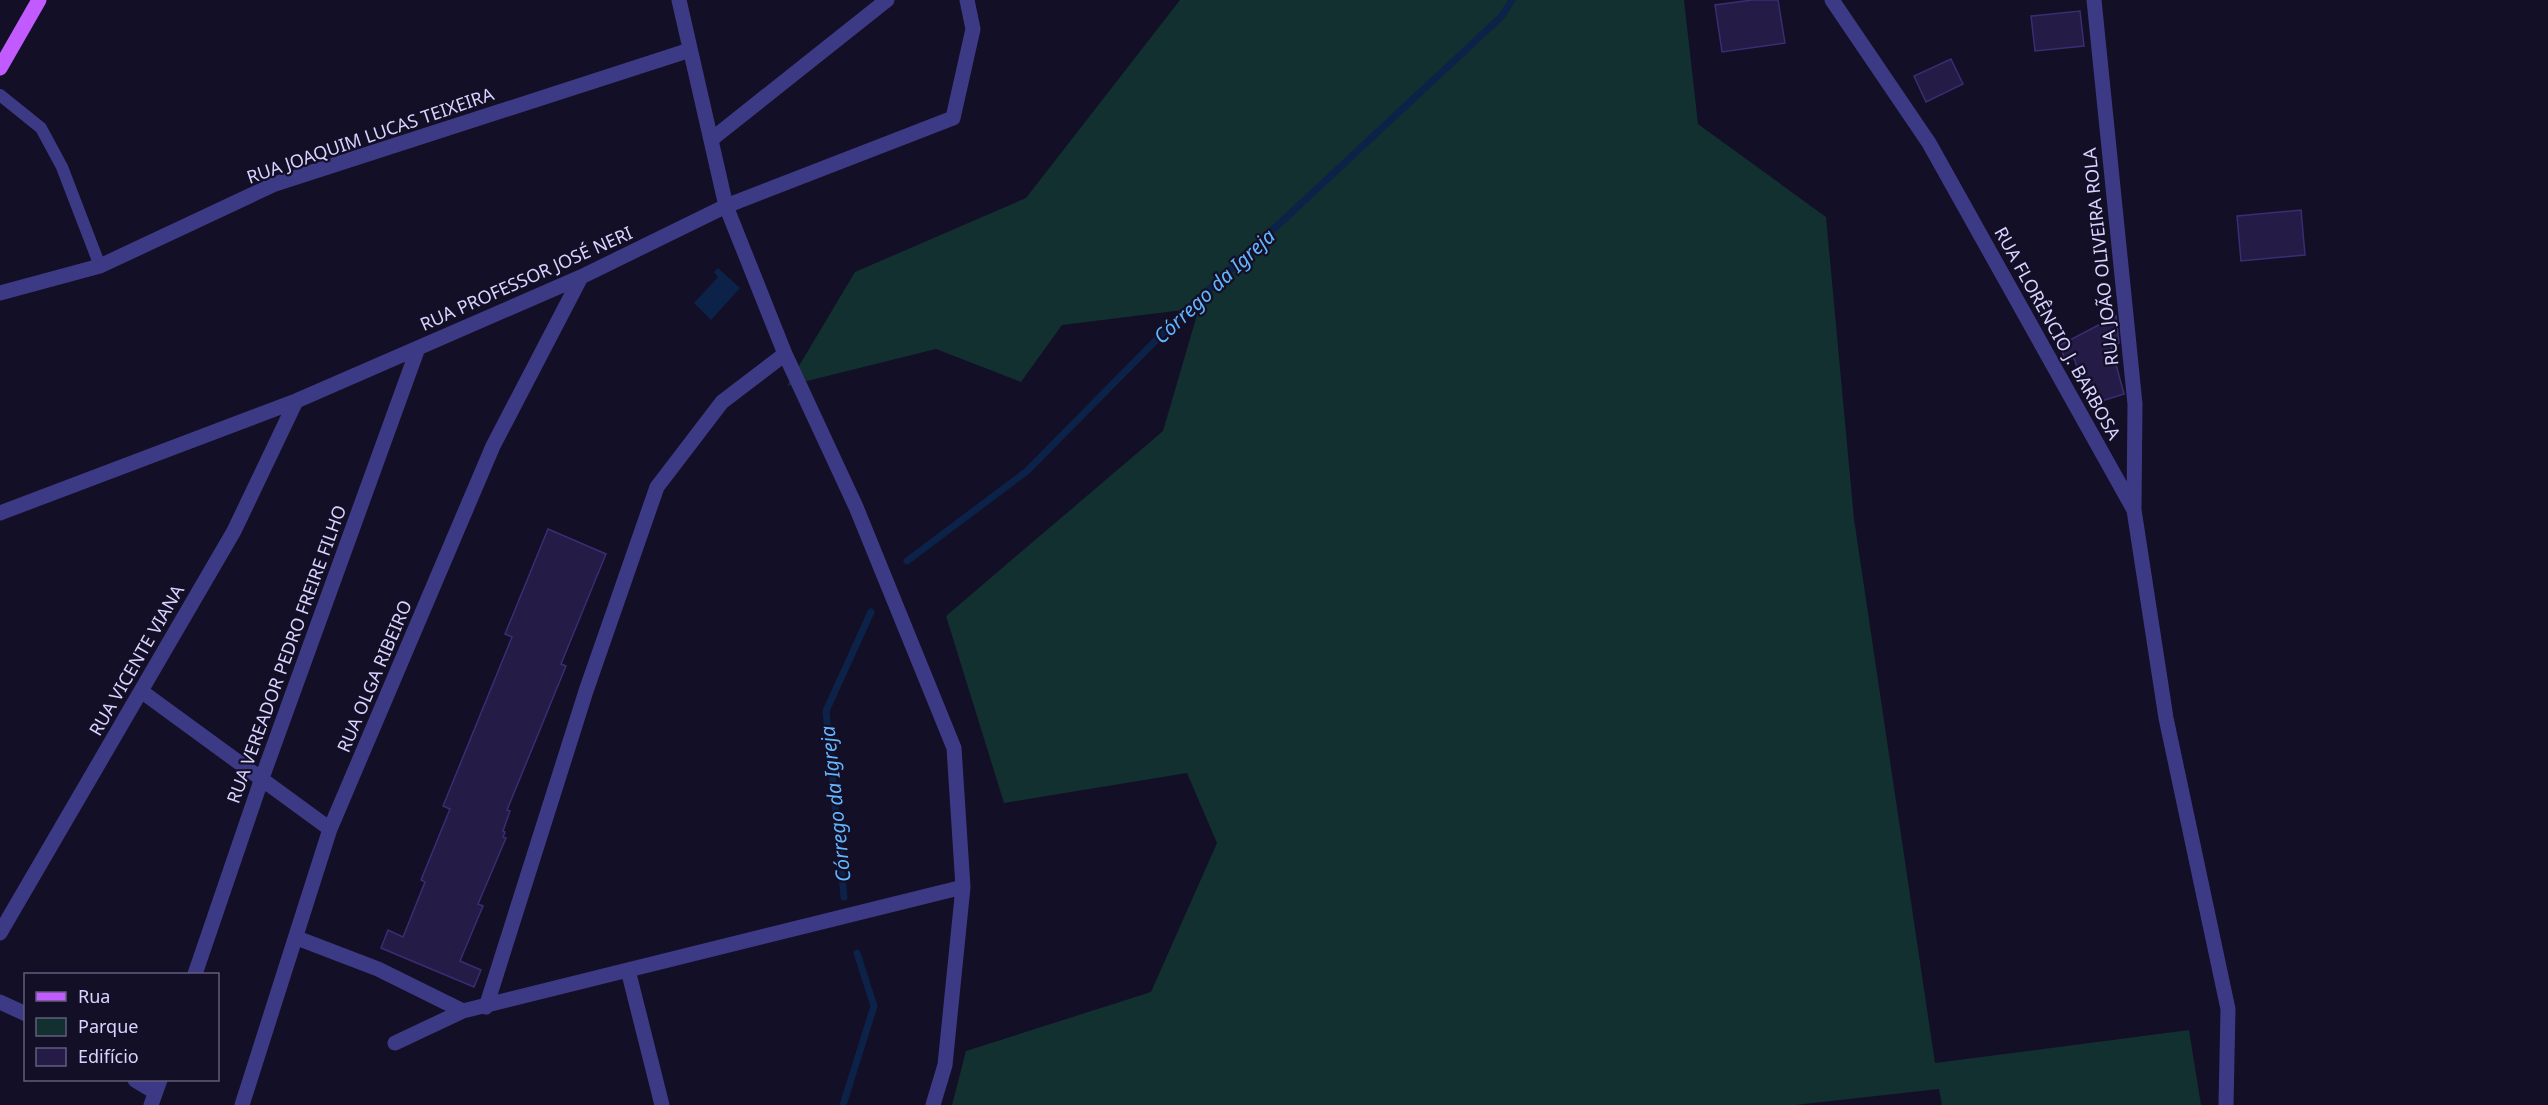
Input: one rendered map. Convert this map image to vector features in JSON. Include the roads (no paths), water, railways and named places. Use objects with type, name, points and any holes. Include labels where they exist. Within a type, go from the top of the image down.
[{"type":"main road","points":[[0,68],[39,0]]},
{"type":"street","points":[[679,0],[726,206],[785,354],[856,507],[954,748],[963,886],[945,1065],[933,1105]]},
{"type":"street","points":[[712,139],[887,0]]},
{"type":"street","name":"RUA PROFESSOR JOSÉ NERI","points":[[0,513],[296,401],[581,277],[726,206],[953,118],[973,29],[967,0]]},
{"type":"street","name":"RUA FLORÊNCIO J. BARBOSA","points":[[1832,0],[1929,143],[2134,510],[2166,718],[2228,1009],[2226,1105]]},
{"type":"street","name":"RUA JOÃO OLIVEIRA ROLA","points":[[2094,0],[2135,404],[2134,510]]},
{"type":"street","name":"RUA JOAQUIM LUCAS TEIXEIRA","points":[[0,293],[100,266],[275,184],[690,50]]},
{"type":"street","name":"RUA OLGA RIBEIRO","points":[[242,1105],[330,829],[493,446],[581,277]]},
{"type":"street","name":"RUA VEREADOR PEDRO FREIRE FILHO","points":[[196,973],[262,778],[417,348]]},
{"type":"street","points":[[486,1007],[586,691],[657,487],[722,402],[785,354]]},
{"type":"street","name":"RUA VICENTE VIANA","points":[[0,933],[234,531],[296,401]]},
{"type":"street","points":[[141,691],[330,829]]},
{"type":"street","points":[[395,1043],[463,1011],[963,886]]},
{"type":"street","points":[[297,938],[378,969],[463,1011]]},
{"type":"street","points":[[628,970],[662,1105]]},
{"type":"street","points":[[0,1002],[24,1013]]},
{"type":"street","points":[[137,1081],[155,1092]]},
{"type":"lane","points":[[0,95],[41,128],[62,167],[100,266]]},
{"type":"water","points":[[718,268],[740,288],[711,320],[694,303],[718,277],[714,272]]},
{"type":"waterway","name":"Córrego da Igreja","points":[[907,561],[1027,471],[1174,322],[1502,16],[1512,0]]},
{"type":"waterway","name":"Córrego da Igreja","points":[[844,897],[826,711],[871,612]]},
{"type":"waterway","name":"Córrego da Igreja","points":[[843,1105],[874,1006],[857,953]]}]
